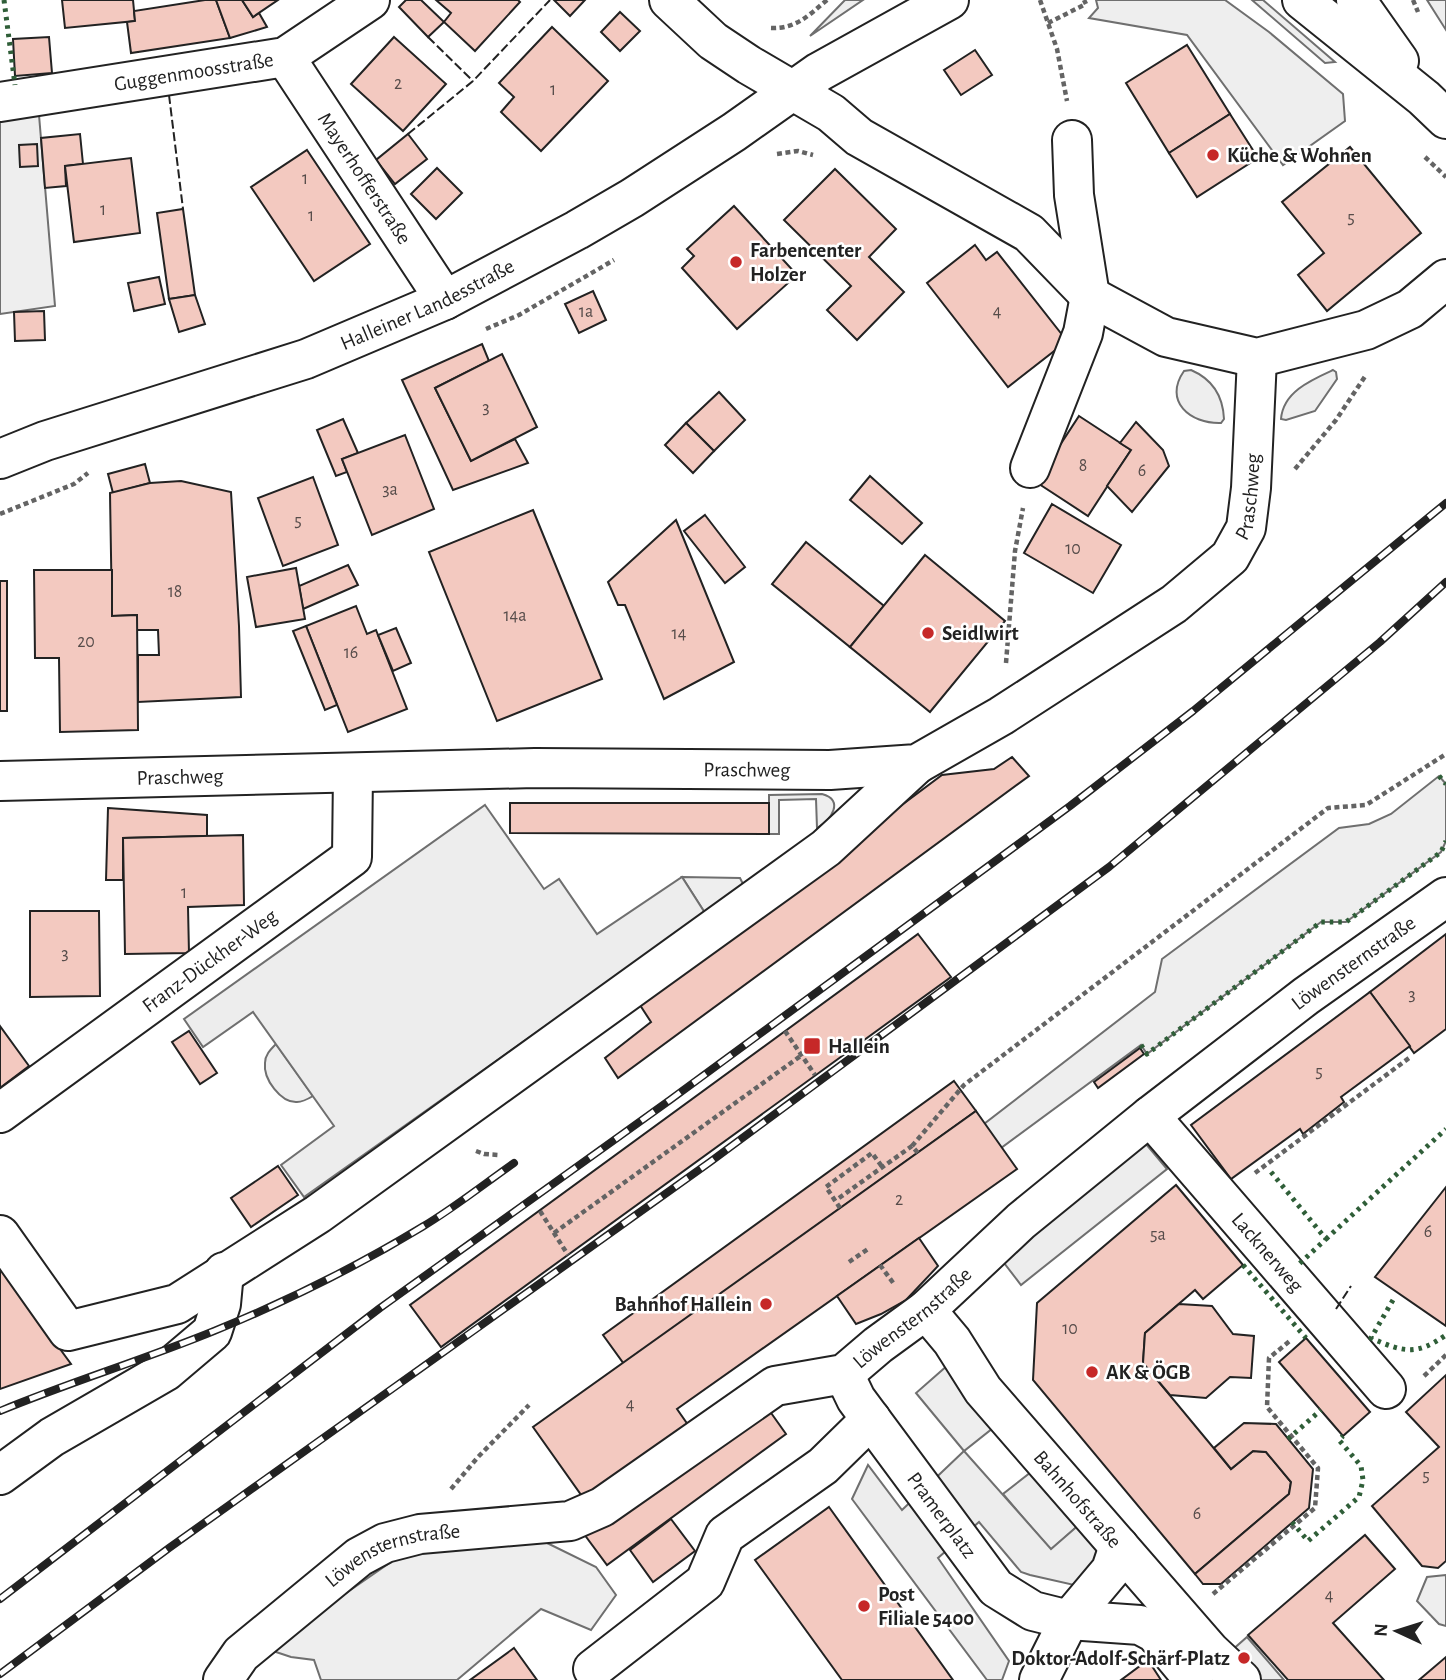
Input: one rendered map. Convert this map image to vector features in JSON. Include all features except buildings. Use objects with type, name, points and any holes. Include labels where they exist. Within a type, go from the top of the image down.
[{"type":"street","name":"Guggenmoosstraße","points":[[0,102],[285,58],[370,0]]},
{"type":"street","points":[[669,0],[713,41],[749,65],[806,81],[831,113],[859,137],[1029,233],[1090,296],[1166,337],[1257,358],[1366,330],[1410,309],[1446,279]]},
{"type":"street","name":"Halleiner Landesstraße","points":[[0,459],[45,441],[306,359],[445,300],[632,198],[734,132],[806,81],[910,0]]},
{"type":"street","name":"Halleiner Landesstraße","points":[[806,81],[949,0]]},
{"type":"street","points":[[1302,0],[1435,108]]},
{"type":"street","points":[[1356,0],[1435,108]]},
{"type":"street","name":"Mayerhofferstraße","points":[[285,58],[445,300]]},
{"type":"street","points":[[1030,468],[1083,332],[1090,296],[1074,195],[1072,140]]},
{"type":"street","name":"Praschweg","points":[[0,781],[535,768],[830,770],[917,764],[1001,716],[1174,604],[1230,557],[1245,528],[1251,488],[1257,358]]},
{"type":"street","points":[[0,1235],[68,1331],[177,1304],[318,1214],[826,848],[917,764]]},
{"type":"street","name":"Franz-Dückher-Weg","points":[[0,1113],[352,857],[353,773]]},
{"type":"street","name":"Löwensternstraße","points":[[223,1680],[241,1654],[359,1557],[385,1543],[420,1534],[570,1521],[602,1507],[775,1386],[844,1374],[926,1310],[1021,1221],[1150,1116],[1306,996],[1446,897]]},
{"type":"street","name":"Lacknerweg","points":[[1150,1116],[1386,1389]]},
{"type":"street","points":[[0,1475],[52,1437],[166,1371],[212,1332],[221,1304],[224,1272]]},
{"type":"street","name":"Bahnhofstraße","points":[[926,1310],[952,1342],[983,1390],[1210,1651],[1241,1680]]},
{"type":"street","name":"Pramerplatz","points":[[844,1374],[856,1399],[996,1588],[1033,1611],[1069,1620],[1140,1625],[1154,1633],[1194,1680]]},
{"type":"street","points":[[593,1669],[705,1581],[725,1535],[823,1466],[871,1419]]},
{"type":"street","points":[[1039,1680],[1069,1620],[1111,1570],[1119,1546]]},
{"type":"path","points":[[766,28],[783,28],[798,24],[827,0]]},
{"type":"path","points":[[1040,0],[1057,48],[1072,140]]},
{"type":"path","points":[[1048,23],[1086,4],[1084,0]]},
{"type":"path","points":[[1286,479],[1336,420],[1373,364]]},
{"type":"path","points":[[1001,716],[1015,551],[1030,468]]},
{"type":"path","points":[[839,1198],[912,1146],[964,1084],[1328,808],[1366,806],[1446,754]]},
{"type":"path","points":[[785,1031],[815,1075]]},
{"type":"path","points":[[554,1233],[802,1055]]},
{"type":"path","points":[[1223,1202],[1265,1165],[1409,1058]]},
{"type":"path","points":[[912,1146],[918,1153]]},
{"type":"path","points":[[840,1208],[826,1187],[872,1153],[883,1168]]},
{"type":"path","points":[[540,1211],[568,1255]]},
{"type":"path","points":[[849,1262],[868,1249]]},
{"type":"path","points":[[880,1265],[896,1287]]},
{"type":"path","points":[[1208,1600],[1315,1508],[1318,1468],[1267,1408],[1269,1358],[1301,1332]]},
{"type":"path","points":[[420,1534],[440,1502],[478,1457],[529,1405]]},
{"type":"shaded area","points":[[845,0],[863,0],[810,36]]},
{"type":"shaded area","points":[[1096,0],[1225,0],[1269,32],[1343,94],[1345,121],[1283,165],[1187,35],[1089,18],[1098,8]]},
{"type":"shaded area","points":[[1252,0],[1263,0],[1335,62],[1325,63]]},
{"type":"shaded area","points":[[1427,0],[1446,0],[1446,30]]},
{"type":"shaded area","points":[[39,115],[55,306],[0,314],[0,120]]},
{"type":"shaded area","points":[[1191,370],[1205,378],[1219,396],[1224,419],[1221,423],[1199,420],[1183,409],[1178,401],[1178,382],[1184,371]]},
{"type":"shaded area","points":[[1333,370],[1337,379],[1315,411],[1286,420],[1281,419],[1287,401],[1293,394],[1307,383]]},
{"type":"shaded area","points":[[1439,776],[1446,784],[1446,841],[1441,852],[1346,922],[1321,922],[1147,1054],[1141,1045],[1001,1148],[984,1124],[1155,992],[1162,959],[1339,828],[1369,824],[1391,814]]},
{"type":"shaded area","points":[[822,794],[829,797],[834,805],[831,815],[817,828],[816,799],[779,800],[779,834],[769,834],[769,795]]},
{"type":"shaded area","points":[[485,805],[544,889],[559,879],[597,934],[682,877],[705,913],[304,1197],[281,1165],[334,1126],[253,1012],[203,1047],[184,1019]]},
{"type":"shaded area","points":[[682,877],[740,878],[743,884],[705,913]]},
{"type":"shaded area","points":[[276,1044],[313,1096],[297,1102],[291,1101],[274,1089],[267,1076],[265,1063],[267,1055]]},
{"type":"shaded area","points":[[1146,1144],[1167,1169],[1021,1285],[1001,1259]]},
{"type":"shaded area","points":[[948,1365],[998,1424],[964,1451],[916,1393]]},
{"type":"shaded area","points":[[964,1451],[1051,1549],[1081,1523],[1109,1555],[1074,1585],[1030,1575],[1021,1572],[979,1522],[938,1558],[1009,1661],[1002,1680],[987,1680],[852,1499],[868,1465],[902,1510]]},
{"type":"shaded area","points":[[1035,1469],[1081,1523],[1051,1550],[1003,1494]]},
{"type":"shaded area","points":[[543,1541],[596,1567],[616,1595],[591,1630],[541,1609],[457,1680],[321,1680],[314,1660],[273,1651],[297,1627],[404,1553]]},
{"type":"shaded area","points":[[1446,1575],[1446,1626],[1439,1624],[1417,1601],[1427,1577]]},
{"type":"shaded area","name":"Doktor-Adolf-Schärf-Platz","points":[[1247,1637],[1284,1680],[1198,1680]]},
{"type":"railway","points":[[0,1599],[380,1308],[670,1100],[1070,806],[1193,711],[1446,503]]},
{"type":"railway","points":[[0,1674],[169,1548],[710,1162],[1109,867],[1380,642],[1446,582]]},
{"type":"railway","points":[[0,1411],[187,1342],[294,1296],[422,1227],[514,1163]]},
{"type":"hedge","points":[[4,0],[15,85]]},
{"type":"hedge","points":[[1439,776],[1446,784]]},
{"type":"hedge","points":[[1141,1045],[1147,1054],[1321,922],[1346,922],[1441,852],[1446,841]]},
{"type":"hedge","points":[[1326,1239],[1446,1129]]},
{"type":"hedge","points":[[1271,1172],[1326,1239],[1297,1266]]},
{"type":"hedge","points":[[1243,1265],[1306,1338]]},
{"type":"hedge","points":[[1393,1300],[1371,1338],[1409,1350],[1426,1346],[1446,1335]]},
{"type":"hedge","points":[[1288,1439],[1321,1410]]},
{"type":"hedge","points":[[1292,1522],[1308,1541],[1359,1497],[1363,1480],[1361,1466],[1339,1440],[1343,1436]]},
{"type":"fence","points":[[408,134],[473,81],[550,0]]},
{"type":"fence","points":[[428,37],[473,81]]},
{"type":"fence","points":[[169,95],[183,209]]},
{"type":"fence","points":[[1336,1309],[1351,1286]]},
{"type":"place","name":"Küche & Wohnen","points":[[1213,155]]},
{"type":"place","name":"Farbencenter Holzer","points":[[736,262]]},
{"type":"place","name":"Seidlwirt","points":[[928,633]]},
{"type":"place","name":"Hallein","points":[[812,1046]]},
{"type":"place","name":"Bahnhof Hallein","points":[[766,1304]]},
{"type":"place","name":"AK & ÖGB","points":[[1092,1372]]},
{"type":"place","name":"Post Filiale 5400","points":[[864,1606]]},
{"type":"place","name":"Doktor-Adolf-Schärf-Platz","points":[[1244,1658]]}]
